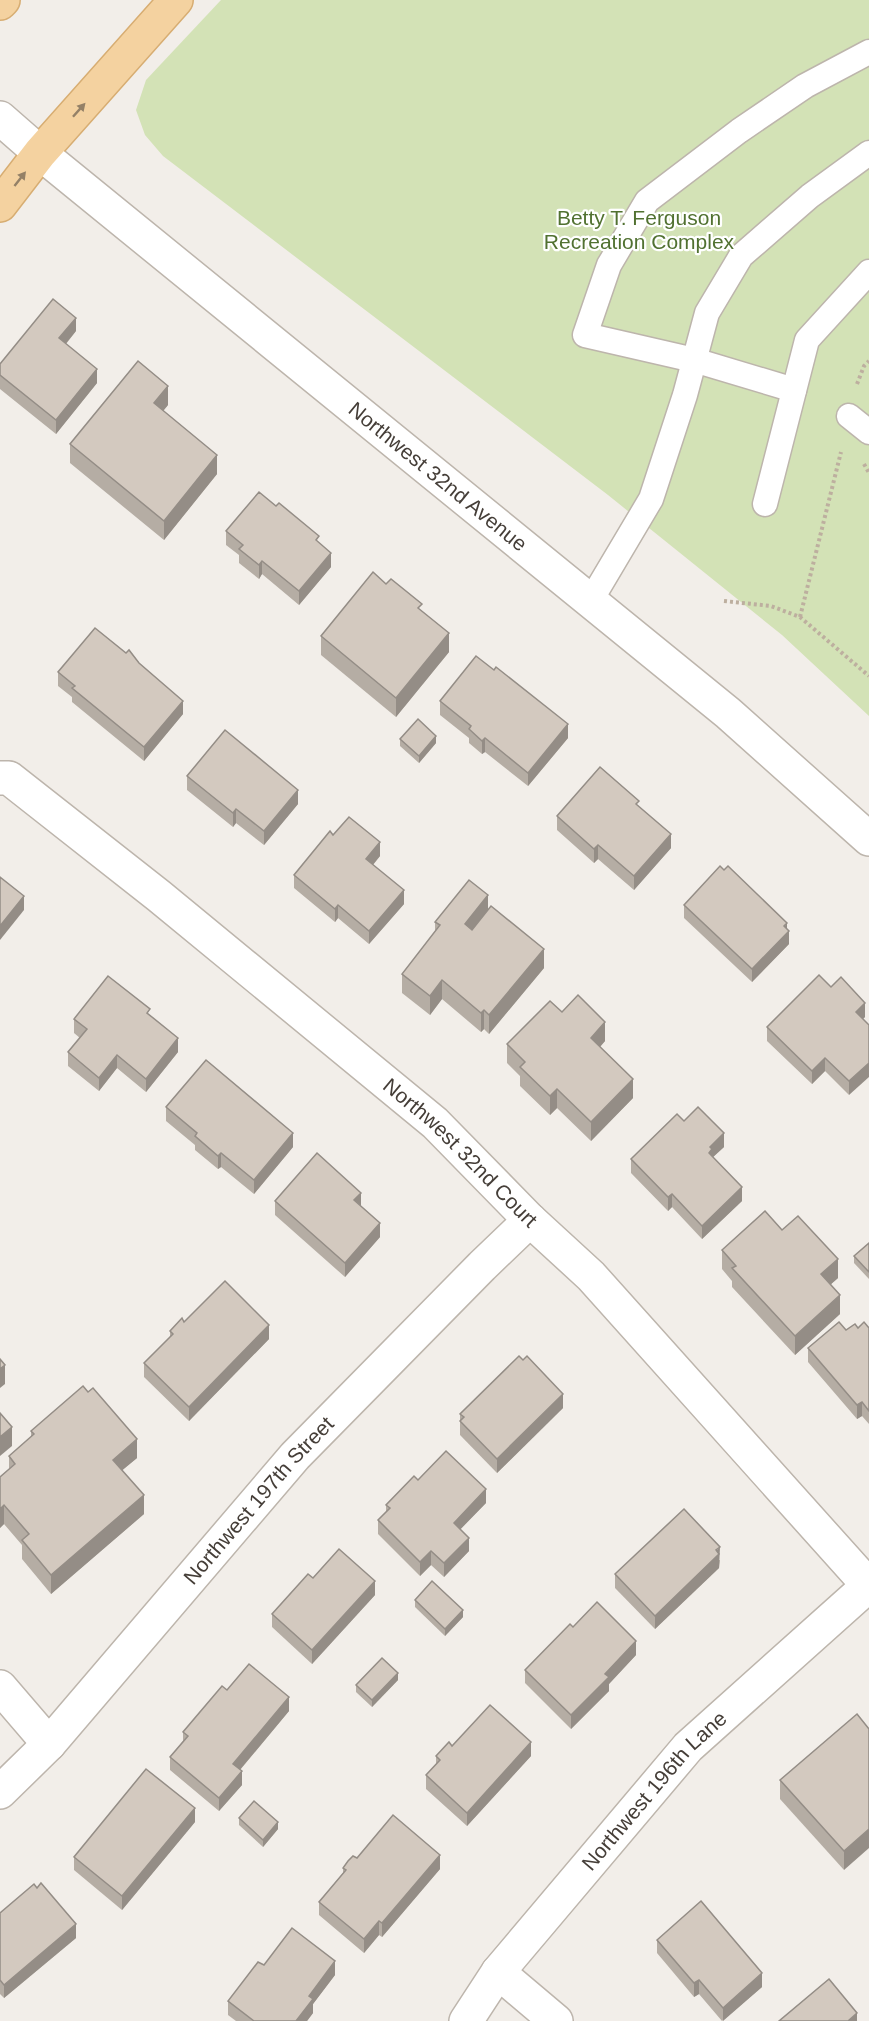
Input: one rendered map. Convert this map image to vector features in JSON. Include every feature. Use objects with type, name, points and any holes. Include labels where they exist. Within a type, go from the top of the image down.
[{"type":"main road","points":[[0,205],[40,153],[176,0]]},
{"type":"street","name":"Northwest 32nd Avenue","points":[[0,118],[728,713],[869,839]]},
{"type":"street","name":"Northwest 32nd Court","points":[[0,778],[9,778],[150,889],[426,1116],[530,1220],[591,1276],[869,1585]]},
{"type":"street","name":"Northwest 197th Street","points":[[0,1792],[49,1744],[295,1456],[530,1220]]},
{"type":"street","name":"Northwest 196th Lane","points":[[466,2021],[498,1972],[688,1747],[869,1585]]},
{"type":"street","points":[[0,1687],[49,1744]]},
{"type":"street","points":[[498,1972],[556,2021]]},
{"type":"lane","points":[[794,390],[694,360],[585,335],[609,265],[648,201],[738,131],[805,86],[869,52]]},
{"type":"lane","points":[[591,600],[651,499],[707,313],[741,256],[810,196],[869,153]]},
{"type":"lane","points":[[765,504],[807,340],[869,272]]},
{"type":"lane","points":[[849,416],[869,432]]},
{"type":"path","points":[[856,388],[864,366],[869,361]]},
{"type":"path","points":[[800,617],[843,442]]},
{"type":"path","points":[[724,601],[771,606],[800,617],[869,676]]},
{"type":"green space","name":"Betty T. Ferguson Recreation Complex","points":[[221,0],[869,0],[869,716],[782,635],[608,495],[163,156],[145,135],[136,110],[146,80]]},
{"type":"building","points":[[53,299],[76,318],[59,338],[97,369],[56,420],[0,375],[0,364]]},
{"type":"building","points":[[138,361],[168,386],[154,403],[217,455],[164,521],[70,444]]},
{"type":"building","points":[[259,492],[276,506],[279,503],[319,536],[316,540],[331,553],[299,591],[262,561],[259,565],[239,549],[243,545],[226,531]]},
{"type":"building","points":[[373,572],[386,584],[391,579],[422,604],[418,608],[449,633],[396,698],[321,636]]},
{"type":"building","points":[[95,628],[126,653],[129,650],[139,663],[183,701],[144,747],[72,688],[75,686],[58,672]]},
{"type":"building","points":[[476,656],[494,670],[496,667],[568,724],[528,773],[485,738],[482,741],[469,729],[471,726],[440,701]]},
{"type":"building","points":[[418,719],[436,736],[419,756],[400,739]]},
{"type":"building","points":[[225,730],[298,790],[264,831],[236,809],[233,813],[187,776]]},
{"type":"building","points":[[600,767],[639,801],[636,804],[671,834],[634,876],[598,845],[594,849],[557,816]]},
{"type":"building","points":[[349,817],[380,842],[366,859],[404,890],[369,931],[338,905],[335,909],[294,875],[330,831],[333,835]]},
{"type":"building","points":[[720,866],[724,870],[728,866],[787,923],[784,926],[789,931],[752,969],[684,905]]},
{"type":"building","points":[[0,877],[24,896],[0,926]]},
{"type":"building","points":[[469,880],[488,895],[465,924],[472,930],[491,906],[544,949],[489,1015],[484,1010],[481,1013],[442,980],[430,996],[402,974],[440,925],[435,922]]},
{"type":"building","points":[[819,975],[831,987],[841,977],[865,1003],[856,1012],[869,1025],[869,1063],[849,1081],[825,1058],[812,1071],[767,1027]]},
{"type":"building","points":[[108,976],[150,1009],[147,1013],[178,1038],[146,1079],[117,1055],[99,1078],[68,1052],[87,1029],[74,1019]]},
{"type":"building","points":[[578,995],[605,1022],[591,1038],[633,1079],[591,1122],[557,1089],[550,1096],[520,1067],[525,1062],[507,1044],[550,1001],[562,1012]]},
{"type":"building","points":[[206,1060],[293,1133],[254,1180],[221,1153],[218,1156],[195,1136],[197,1133],[166,1107]]},
{"type":"building","points":[[698,1107],[724,1133],[710,1147],[712,1149],[709,1153],[742,1187],[702,1226],[672,1194],[668,1197],[631,1159],[677,1114],[684,1121]]},
{"type":"building","points":[[317,1153],[361,1193],[354,1200],[380,1223],[345,1263],[275,1201]]},
{"type":"building","points":[[765,1211],[782,1230],[798,1216],[838,1259],[821,1274],[840,1295],[795,1336],[732,1268],[736,1266],[722,1250]]},
{"type":"building","points":[[869,1243],[869,1272],[854,1256]]},
{"type":"building","points":[[225,1281],[269,1325],[189,1407],[144,1363],[173,1334],[170,1331],[182,1318],[184,1322]]},
{"type":"building","points":[[839,1322],[846,1330],[855,1324],[858,1328],[864,1322],[869,1328],[869,1411],[862,1402],[857,1405],[808,1348]]},
{"type":"building","points":[[519,1356],[523,1360],[527,1356],[563,1394],[497,1459],[460,1421],[464,1417],[460,1414]]},
{"type":"building","points":[[0,1359],[5,1365],[0,1369]]},
{"type":"building","points":[[83,1386],[88,1392],[93,1388],[137,1439],[113,1460],[144,1495],[51,1575],[22,1540],[29,1534],[4,1505],[0,1509],[0,1477],[15,1464],[9,1456],[34,1434],[31,1431]]},
{"type":"building","points":[[0,1413],[12,1427],[0,1437]]},
{"type":"building","points":[[446,1451],[486,1489],[454,1523],[469,1538],[444,1563],[431,1551],[420,1562],[378,1520],[390,1508],[386,1505],[414,1476],[418,1480]]},
{"type":"building","points":[[684,1509],[720,1547],[716,1550],[719,1554],[655,1616],[615,1574]]},
{"type":"building","points":[[339,1549],[375,1581],[312,1650],[272,1614],[308,1574],[313,1578]]},
{"type":"building","points":[[432,1581],[463,1610],[445,1629],[415,1600]]},
{"type":"building","points":[[597,1602],[636,1641],[605,1674],[609,1677],[571,1715],[525,1670],[570,1624],[573,1627]]},
{"type":"building","points":[[382,1658],[398,1673],[372,1700],[356,1685]]},
{"type":"building","points":[[249,1664],[289,1697],[233,1764],[242,1771],[219,1798],[170,1757],[188,1736],[183,1732],[222,1686],[227,1690]]},
{"type":"building","points":[[490,1705],[531,1742],[467,1813],[426,1775],[440,1760],[436,1756],[449,1742],[452,1746]]},
{"type":"building","points":[[857,1714],[869,1729],[869,1829],[844,1851],[780,1780]]},
{"type":"building","points":[[146,1769],[195,1808],[122,1896],[74,1857]]},
{"type":"building","points":[[254,1801],[278,1822],[263,1840],[239,1818]]},
{"type":"building","points":[[393,1815],[440,1855],[382,1923],[379,1921],[364,1939],[319,1902],[346,1870],[343,1868],[348,1861],[353,1856],[357,1858]]},
{"type":"building","points":[[41,1883],[76,1924],[4,1985],[0,1980],[0,1913],[34,1884],[37,1888]]},
{"type":"building","points":[[701,1901],[762,1973],[723,2008],[699,1980],[694,1983],[657,1940]]},
{"type":"building","points":[[292,1928],[335,1961],[309,1996],[313,1999],[296,2021],[254,2021],[228,2001],[258,1962],[264,1965]]},
{"type":"building","points":[[829,1979],[857,2013],[848,2021],[779,2021]]}]
